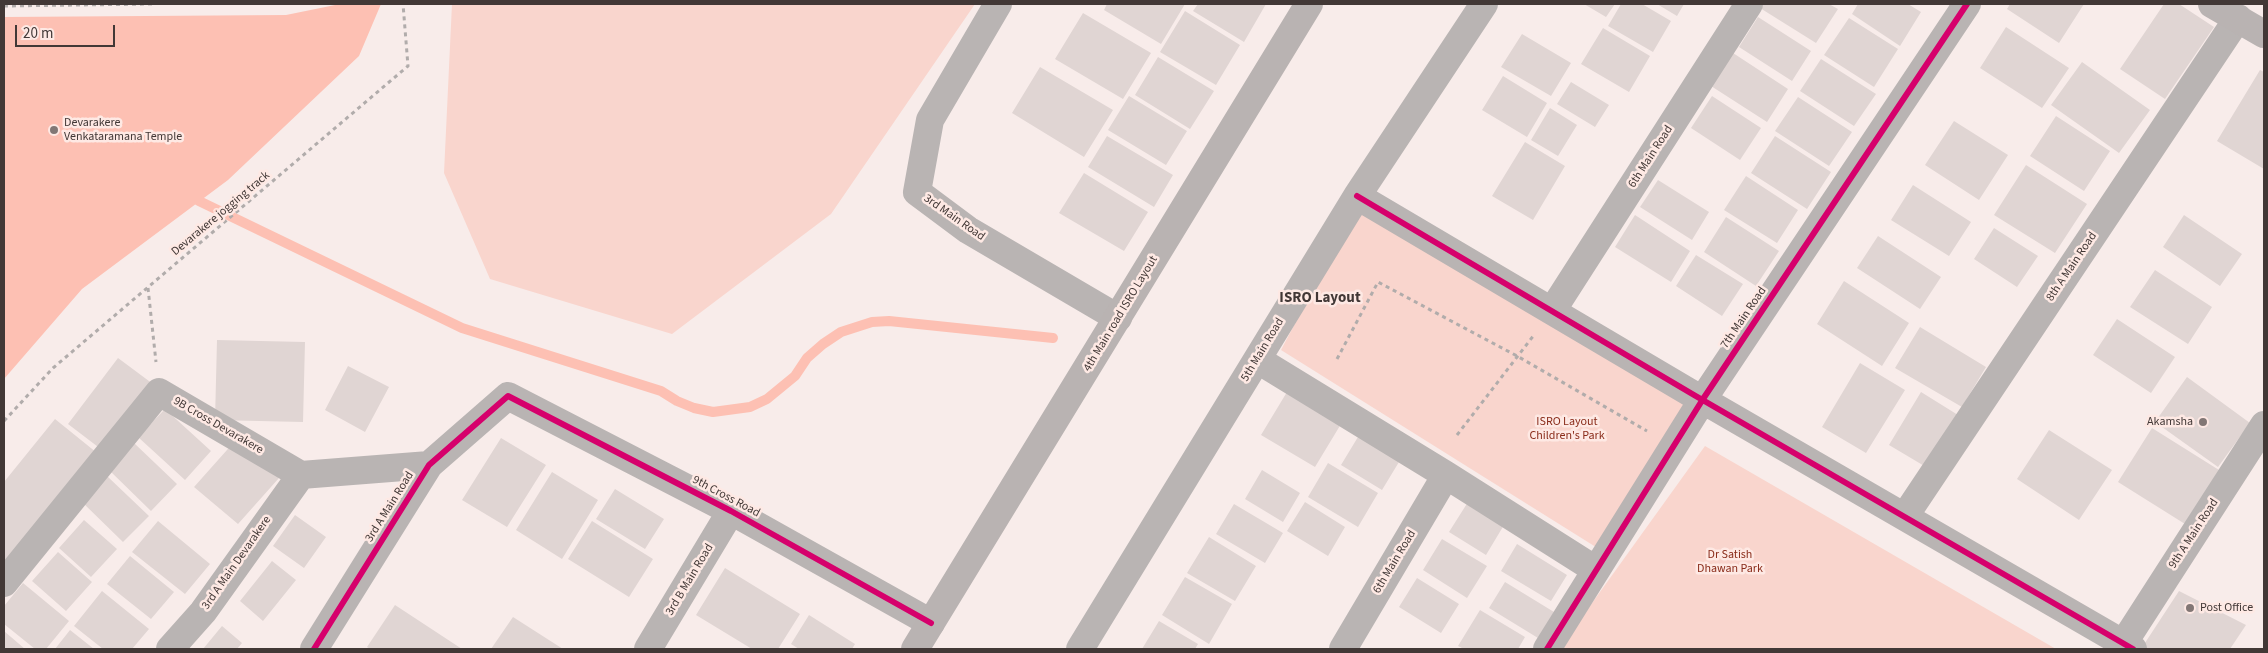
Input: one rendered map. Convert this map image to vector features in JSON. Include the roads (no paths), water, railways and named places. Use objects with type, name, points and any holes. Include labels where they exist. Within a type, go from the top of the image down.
[{"type":"street","name":"3rd Main Road","points":[[998,4],[930,120],[917,192],[968,230],[1118,318]]},
{"type":"street","name":"4th Main road ISRO Layout","points":[[915,649],[1309,4]]},
{"type":"street","name":"5th Main Road","points":[[1080,649],[1358,196],[1484,4]]},
{"type":"street","name":"6th Main Road","points":[[1552,311],[1749,4]]},
{"type":"street","name":"7th Main Road","points":[[1547,649],[1703,399],[1967,4]]},
{"type":"street","points":[[2212,4],[2264,34]]},
{"type":"street","name":"8th A Main Road","points":[[1905,516],[2238,18]]},
{"type":"street","points":[[1358,196],[2128,646]]},
{"type":"street","points":[[1258,360],[1446,475],[1596,570]]},
{"type":"street","name":"9B Cross Devarakere","points":[[4,583],[159,392],[301,474]]},
{"type":"street","name":"9th Cross Road","points":[[508,396],[731,511],[931,623]]},
{"type":"street","name":"3rd A Main Road","points":[[314,649],[429,465],[508,396]]},
{"type":"street","name":"9th A Main Road","points":[[2128,646],[2264,425]]},
{"type":"street","points":[[301,474],[429,465]]},
{"type":"street","name":"3rd A Main Devarakere","points":[[170,649],[203,612],[301,474]]},
{"type":"street","name":"6th Main Road","points":[[1343,649],[1446,475]]},
{"type":"street","name":"3rd B Main Road","points":[[648,649],[731,511]]},
{"type":"waterway","points":[[199,201],[462,328],[661,391],[677,401],[694,408],[713,412],[750,407],[767,399],[795,376],[807,358],[823,344],[841,332],[872,322],[889,321],[1053,338]]},
{"type":"place","name":"Devarakere Venkataramana Temple","points":[[54,130]]},
{"type":"place","name":"Akamsha","points":[[2203,422]]},
{"type":"place","name":"Post Office","points":[[2190,608]]},
{"type":"district","name":"ISRO Layout","points":[[1320,299]]},
{"type":"park label","name":"ISRO Layout Children's Park","points":[[1567,429]]},
{"type":"park label","name":"Dr Satish Dhawan Park","points":[[1730,562]]}]
